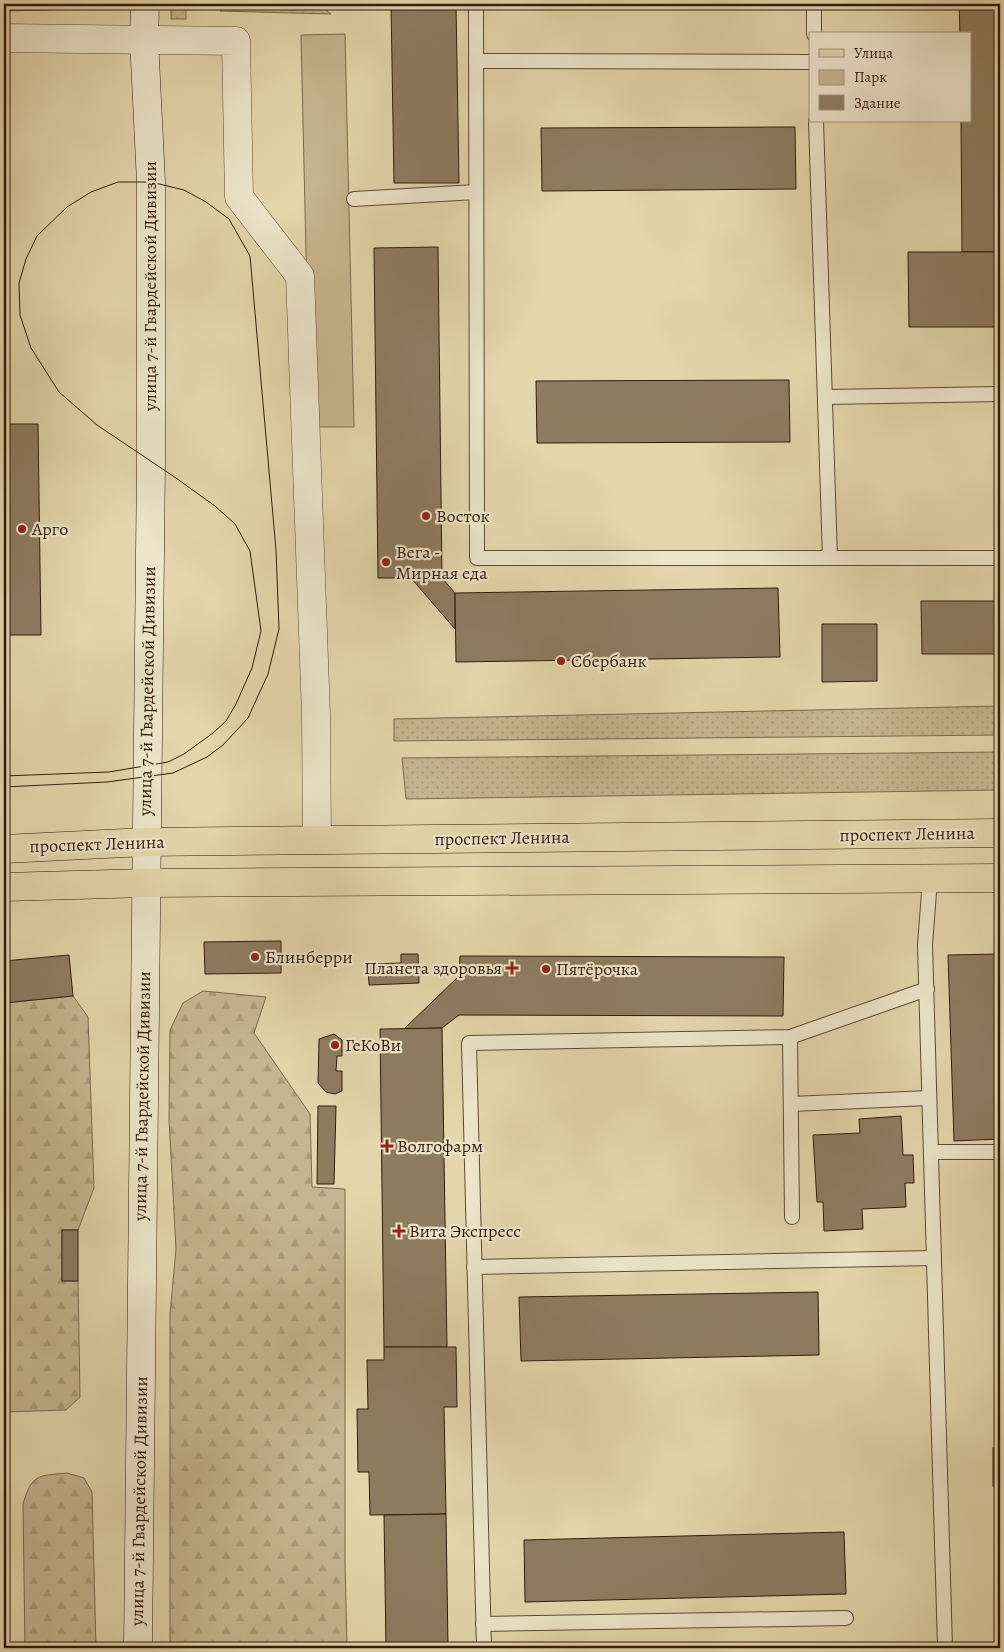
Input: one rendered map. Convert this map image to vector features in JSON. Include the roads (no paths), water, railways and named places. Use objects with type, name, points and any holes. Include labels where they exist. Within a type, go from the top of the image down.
[{"type":"main road","name":"улица 7-й Гвардейской Дивизии","points":[[138,1648],[144,941],[147,883],[145,842],[151,462],[151,182],[144,39],[145,4]]},
{"type":"main road","points":[[4,38],[236,41],[239,197],[300,276],[316,715],[316,840]]},
{"type":"main road","name":"проспект Ленина","points":[[4,849],[145,842],[1000,833]]},
{"type":"main road","points":[[4,886],[147,883],[1000,878]]},
{"type":"lane","points":[[476,4],[477,558],[1000,558]]},
{"type":"lane","points":[[814,4],[814,32]]},
{"type":"lane","points":[[476,61],[809,62]]},
{"type":"lane","points":[[816,122],[830,558]]},
{"type":"lane","points":[[354,199],[476,192]]},
{"type":"lane","points":[[826,397],[1000,394]]},
{"type":"lane","points":[[930,879],[925,945],[944,1648]]},
{"type":"lane","points":[[484,1648],[469,1043],[790,1038],[927,989]]},
{"type":"lane","points":[[790,1038],[792,1217]]},
{"type":"lane","points":[[791,1104],[930,1098]]},
{"type":"lane","points":[[931,1152],[1000,1152]]},
{"type":"lane","points":[[474,1267],[934,1258]]},
{"type":"lane","points":[[483,1624],[846,1618]]},
{"type":"tram line","points":[[4,776],[109,772],[168,762],[184,754],[226,721],[252,668],[261,631],[250,551],[235,524],[215,506],[176,478],[97,425],[59,392],[31,348],[20,315],[19,283],[26,259],[37,236],[67,207],[91,192],[118,182],[151,182],[184,190],[206,202],[229,219],[250,256],[276,550],[279,629],[268,674],[248,718],[223,745],[207,757],[173,773],[107,782],[4,787]]},
{"type":"place","name":"Восток","points":[[426,516]]},
{"type":"place","name":"Арго","points":[[22,529]]},
{"type":"place","name":"Вега - Мирная еда","points":[[386,562]]},
{"type":"place","name":"Сбербанк","points":[[561,661]]},
{"type":"place","name":"Блинберри","points":[[255,957]]},
{"type":"place","name":"Планета здоровья","points":[[512,968]]},
{"type":"place","name":"Пятёрочка","points":[[546,969]]},
{"type":"place","name":"ГеКоВи","points":[[335,1045]]},
{"type":"place","name":"Волгофарм","points":[[387,1146]]},
{"type":"place","name":"Вита Экспресс","points":[[399,1231]]}]
